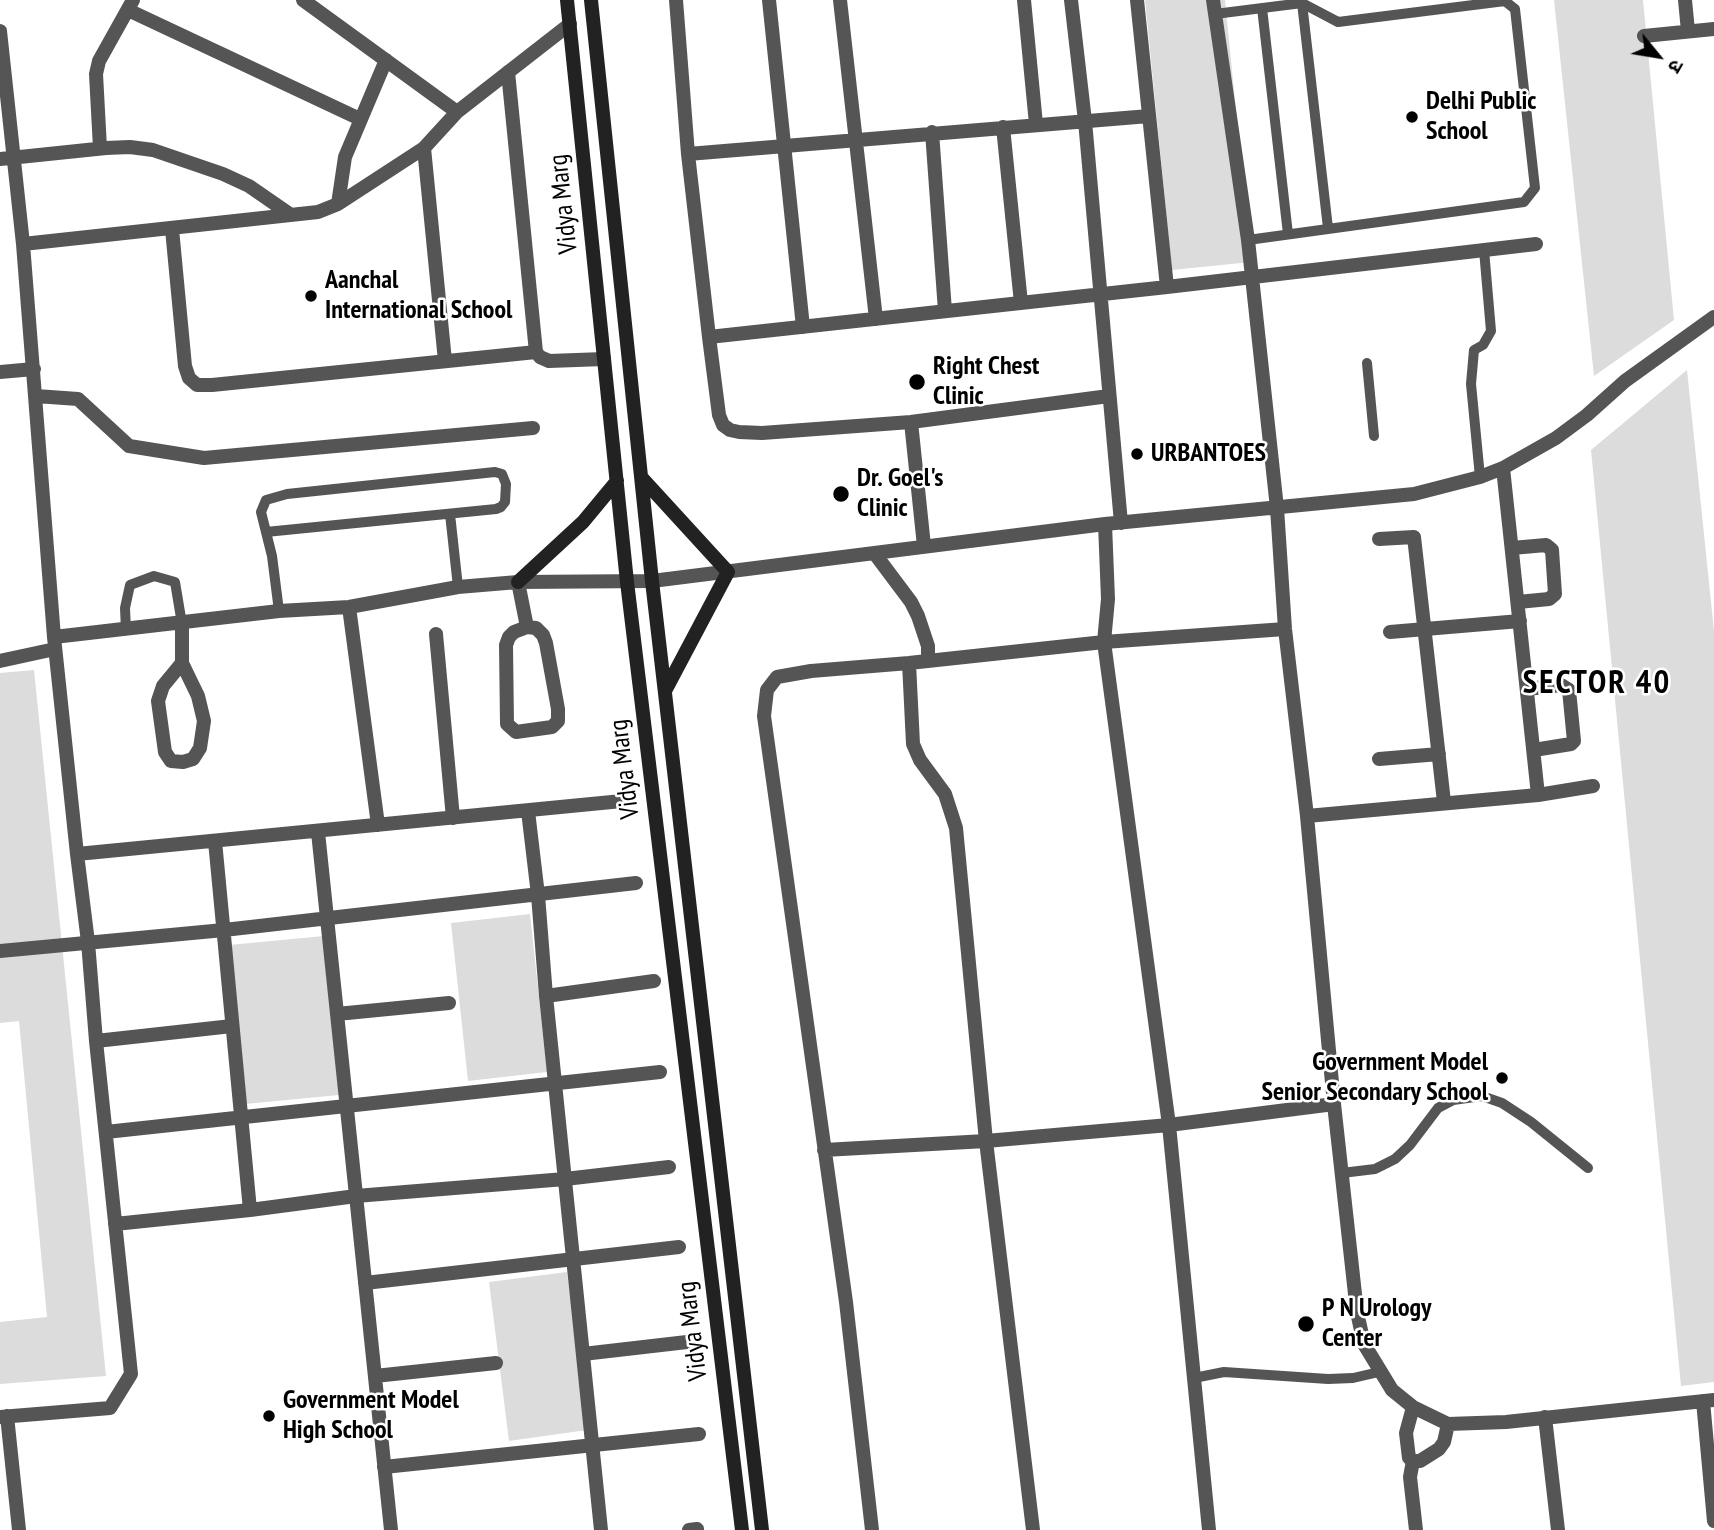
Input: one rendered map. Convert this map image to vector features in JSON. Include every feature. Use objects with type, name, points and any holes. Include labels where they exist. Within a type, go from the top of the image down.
[{"type":"main road","name":"Vidya Marg","points":[[591,0],[652,581],[762,1530]]},
{"type":"main road","name":"Vidya Marg","points":[[566,1],[627,582],[742,1530]]},
{"type":"main road","points":[[641,477],[728,572],[665,691]]},
{"type":"main road","points":[[518,582],[583,522],[617,481]]},
{"type":"street","points":[[303,0],[457,112]]},
{"type":"street","points":[[676,0],[688,155],[719,415],[723,425],[730,430],[762,433],[911,422],[1109,396]]},
{"type":"street","points":[[769,0],[803,327]]},
{"type":"street","points":[[840,0],[876,319]]},
{"type":"street","points":[[1024,0],[1036,124]]},
{"type":"street","points":[[1071,0],[1085,121],[1121,523]]},
{"type":"street","points":[[1137,0],[1167,287]]},
{"type":"street","points":[[1685,0],[1688,31]]},
{"type":"street","points":[[100,148],[96,74],[106,48],[131,5],[360,119]]},
{"type":"street","points":[[1214,7],[1248,240],[1277,508],[1285,629],[1307,816],[1334,1104],[1357,1311],[1364,1344],[1392,1390],[1413,1407],[1448,1424],[1506,1422],[1709,1400],[1714,1521]]},
{"type":"street","points":[[23,244],[318,212],[338,204],[424,148],[457,112],[570,24]]},
{"type":"street","points":[[1644,36],[1714,29]]},
{"type":"street","points":[[0,31],[7,158],[23,244],[54,643],[88,942],[131,1374],[110,1408],[4,1416],[19,1530]]},
{"type":"street","points":[[338,204],[345,156],[386,60]]},
{"type":"street","points":[[508,72],[537,352],[540,357],[549,361],[604,359]]},
{"type":"street","points":[[688,155],[932,132],[1149,116]]},
{"type":"street","points":[[1003,127],[1021,303]]},
{"type":"street","points":[[932,132],[945,311]]},
{"type":"street","points":[[7,158],[130,146],[153,150],[223,174],[249,186],[290,215]]},
{"type":"street","points":[[424,148],[445,361]]},
{"type":"street","points":[[172,229],[185,366],[188,378],[197,385],[537,352]]},
{"type":"street","points":[[709,337],[1536,244]]},
{"type":"street","points":[[0,661],[54,643],[126,630],[279,611],[349,607],[458,587],[518,582],[652,581],[1105,524],[1414,494],[1480,477],[1503,468],[1556,438],[1625,381],[1714,317]]},
{"type":"street","points":[[0,372],[34,369]]},
{"type":"street","points":[[36,396],[78,399],[128,446],[204,457],[533,428]]},
{"type":"street","points":[[911,422],[924,546]]},
{"type":"street","points":[[1503,468],[1538,794]]},
{"type":"street","points":[[1105,524],[1108,599],[1104,642],[1169,1125],[1209,1530]]},
{"type":"street","points":[[1379,539],[1414,537],[1444,802]]},
{"type":"street","points":[[1512,548],[1546,545],[1552,550],[1555,594],[1549,599],[1518,601]]},
{"type":"street","points":[[875,554],[918,616],[928,646],[928,661]]},
{"type":"street","points":[[518,582],[527,627]]},
{"type":"street","points":[[349,607],[378,825]]},
{"type":"street","points":[[1390,632],[1520,621]]},
{"type":"street","points":[[182,624],[182,663],[198,696],[204,721],[200,748],[193,759],[183,762],[171,761],[165,752],[158,701],[163,686],[182,663]]},
{"type":"street","points":[[527,627],[536,628],[546,643],[558,721],[552,726],[516,732],[507,724],[506,645],[514,632],[527,627]]},
{"type":"street","points":[[872,1530],[846,1302],[764,716],[767,690],[772,682],[788,674],[1104,642],[1285,629]]},
{"type":"street","points":[[436,634],[453,818]]},
{"type":"street","points":[[909,663],[913,744],[920,760],[945,793],[956,828],[986,1141],[1033,1530]]},
{"type":"street","points":[[1527,689],[1561,685],[1569,690],[1574,741],[1571,744],[1534,750]]},
{"type":"street","points":[[1379,759],[1439,754]]},
{"type":"street","points":[[1307,816],[1538,794],[1594,786]]},
{"type":"street","points":[[77,854],[622,801]]},
{"type":"street","points":[[528,811],[601,1530]]},
{"type":"street","points":[[318,832],[391,1530]]},
{"type":"street","points":[[215,841],[250,1210]]},
{"type":"street","points":[[0,951],[327,919],[636,883]]},
{"type":"street","points":[[546,996],[654,981]]},
{"type":"street","points":[[337,1014],[449,1003]]},
{"type":"street","points":[[96,1041],[232,1026]]},
{"type":"street","points":[[106,1132],[660,1072]]},
{"type":"street","points":[[824,1150],[986,1141],[1169,1125],[1334,1104]]},
{"type":"street","points":[[115,1224],[356,1196],[565,1179],[669,1167]]},
{"type":"street","points":[[365,1283],[679,1247]]},
{"type":"street","points":[[583,1354],[687,1342]]},
{"type":"street","points":[[375,1377],[496,1363]]},
{"type":"street","points":[[1413,1407],[1406,1433],[1406,1447],[1409,1458],[1413,1461],[1420,1461],[1439,1449],[1444,1442],[1448,1424]]},
{"type":"street","points":[[1545,1418],[1558,1530]]},
{"type":"street","points":[[384,1467],[699,1434]]},
{"type":"street","points":[[1413,1461],[1410,1477],[1416,1530]]},
{"type":"street","points":[[689,1530],[697,1529]]},
{"type":"lane","points":[[1214,7],[1262,8],[1302,3],[1338,22],[1505,1],[1515,9],[1535,188],[1524,202],[1248,240]]},
{"type":"lane","points":[[1302,3],[1328,228]]},
{"type":"lane","points":[[1262,8],[1288,234]]},
{"type":"lane","points":[[1480,477],[1471,384],[1474,350],[1483,345],[1491,331],[1483,250]]},
{"type":"lane","points":[[1367,363],[1374,436]]},
{"type":"lane","points":[[266,533],[501,507],[507,494],[506,484],[502,474],[495,472],[274,496],[266,500],[261,512],[279,611]]},
{"type":"lane","points":[[450,514],[458,587]]},
{"type":"lane","points":[[126,630],[125,608],[130,585],[154,576],[175,582],[182,624]]},
{"type":"lane","points":[[1342,1173],[1374,1169],[1395,1159],[1410,1145],[1438,1108],[1453,1100],[1482,1096],[1502,1103],[1531,1122],[1588,1168]]},
{"type":"lane","points":[[1194,1378],[1224,1372],[1328,1379],[1353,1378],[1379,1372]]},
{"type":"shaded area","points":[[1145,0],[1225,0],[1251,262],[1172,270]]},
{"type":"shaded area","points":[[1554,0],[1643,0],[1674,320],[1594,376]]},
{"type":"shaded area","points":[[1687,370],[1714,631],[1714,1382],[1681,1386],[1591,450]]},
{"type":"shaded area","points":[[34,670],[106,1376],[0,1384],[0,1322],[47,1317],[19,1021],[0,1023],[0,673]]},
{"type":"shaded area","points":[[530,914],[547,1072],[468,1081],[451,923]]},
{"type":"shaded area","points":[[324,936],[339,1095],[245,1104],[229,945]]},
{"type":"shaded area","points":[[567,1272],[587,1430],[509,1441],[489,1282]]},
{"type":"place","name":"Delhi Public School","points":[[1412,117]]},
{"type":"place","name":"Aanchal International School","points":[[311,296]]},
{"type":"place","name":"Right Chest Clinic","points":[[917,382]]},
{"type":"place","name":"URBANTOES","points":[[1137,454]]},
{"type":"place","name":"Dr. Goel's Clinic","points":[[841,494]]},
{"type":"place","name":"Government Model Senior Secondary School","points":[[1502,1078]]},
{"type":"place","name":"P N Urology Center","points":[[1306,1324]]},
{"type":"place","name":"Government Model High School","points":[[269,1416]]},
{"type":"district","name":"SECTOR 40","points":[[1597,684]]}]
